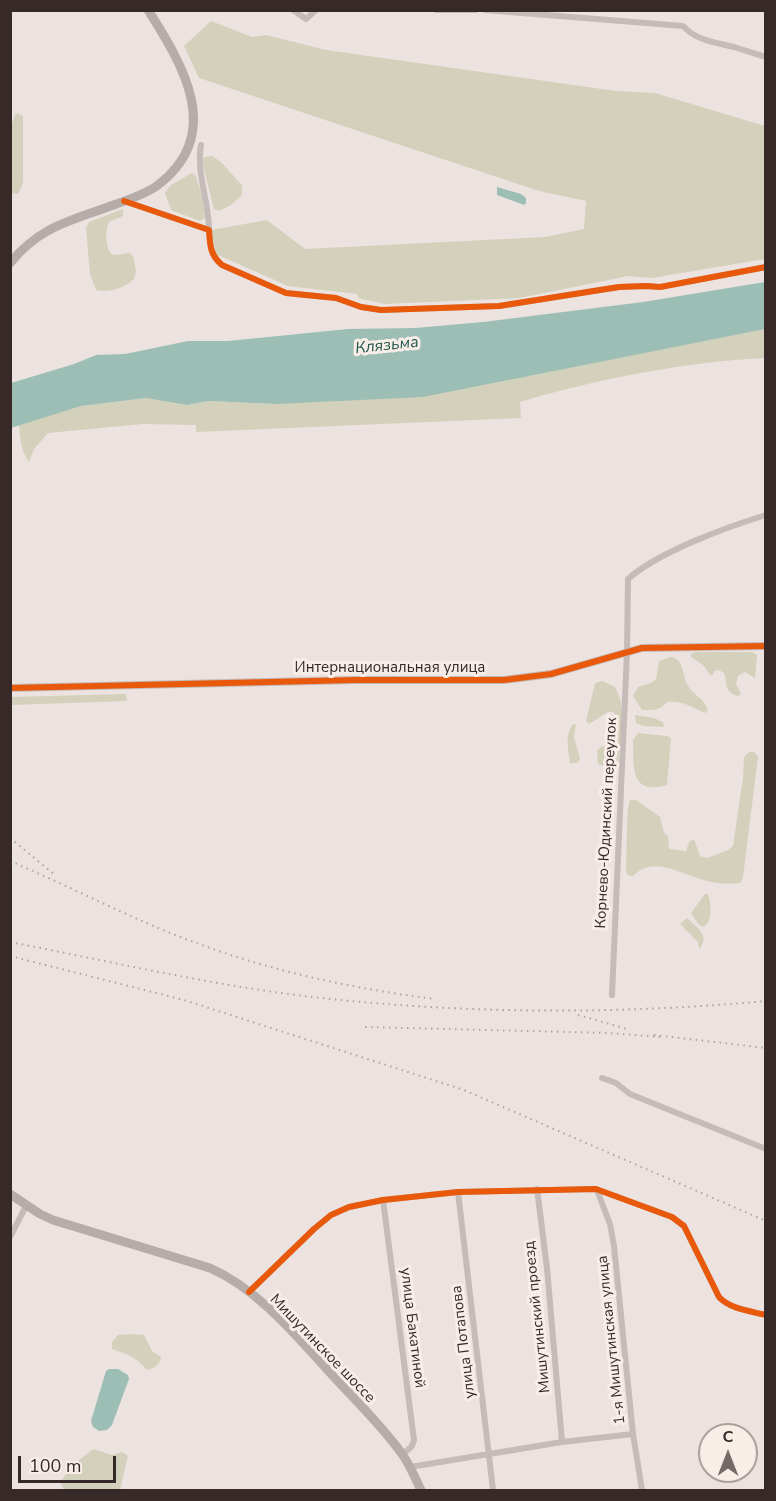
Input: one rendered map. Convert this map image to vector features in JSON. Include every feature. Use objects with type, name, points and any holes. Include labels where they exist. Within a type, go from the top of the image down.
[{"type":"main road","points":[[10,263],[30,242],[45,231],[157,186],[187,152],[193,128],[192,100],[172,51],[148,10]]},
{"type":"main road","name":"Мишутинское шоссе","points":[[10,1194],[26,1206],[53,1220],[210,1268],[249,1292],[292,1332],[378,1424],[410,1467],[421,1491]]},
{"type":"street","points":[[293,10],[306,19],[316,10]]},
{"type":"street","points":[[436,10],[477,10]]},
{"type":"street","points":[[485,10],[683,26],[704,41],[765,57]]},
{"type":"street","points":[[201,145],[199,158],[209,216],[211,253],[222,265],[286,293],[336,298],[361,307],[381,310],[499,306],[619,287],[660,287],[765,267]]},
{"type":"street","points":[[124,201],[209,230]]},
{"type":"street","name":"Корнево-Юдинский переулок","points":[[612,995],[627,652],[627,582],[630,576],[660,558],[729,526],[765,515]]},
{"type":"street","name":"Интернациональная улица","points":[[10,688],[356,680],[504,680],[551,674],[642,648],[765,646]]},
{"type":"street","points":[[602,1078],[616,1083],[630,1094],[765,1149]]},
{"type":"street","name":"Мишутинский проезд","points":[[537,1189],[547,1268],[562,1442]]},
{"type":"street","points":[[249,1292],[315,1228],[331,1215],[350,1208],[383,1200],[458,1192],[596,1189],[672,1217],[684,1226],[723,1302],[765,1315]]},
{"type":"street","name":"1-я Мишутинская улица","points":[[596,1189],[610,1224],[614,1246],[633,1434],[642,1491]]},
{"type":"street","name":"улица Потапова","points":[[458,1192],[493,1491]]},
{"type":"street","name":"улица Бакатиной","points":[[383,1200],[414,1440],[412,1446],[402,1455]]},
{"type":"street","points":[[10,1237],[26,1206]]},
{"type":"street","points":[[410,1467],[562,1442],[633,1434]]},
{"type":"shaded area","points":[[211,21],[252,37],[266,35],[326,50],[616,91],[655,93],[765,126],[765,259],[652,278],[628,276],[519,298],[384,304],[358,298],[357,294],[288,286],[216,254],[211,230],[267,220],[305,249],[545,237],[584,229],[586,201],[539,191],[199,78],[184,46]]},
{"type":"shaded area","points":[[16,113],[23,116],[23,183],[18,194],[10,193],[9,163],[10,132]]},
{"type":"shaded area","points":[[212,156],[242,185],[242,195],[231,205],[219,211],[214,209],[202,161],[204,157]]},
{"type":"shaded area","points":[[192,173],[196,177],[202,196],[205,218],[200,221],[171,210],[165,193],[171,185]]},
{"type":"shaded area","points":[[123,209],[123,216],[109,222],[107,242],[111,254],[129,253],[133,256],[136,270],[134,279],[116,289],[96,290],[90,274],[86,228],[89,222]]},
{"type":"shaded area","points":[[765,329],[765,358],[704,363],[579,386],[520,402],[521,418],[196,432],[196,425],[143,424],[48,433],[34,449],[29,462],[20,440],[19,425],[81,406],[146,398],[187,405],[208,401],[276,404],[550,371]]},
{"type":"shaded area","points":[[696,652],[752,652],[757,655],[755,678],[745,672],[738,676],[736,684],[741,694],[738,696],[733,694],[728,690],[724,673],[719,670],[710,675],[703,665],[691,657],[691,654]]},
{"type":"shaded area","points":[[671,657],[678,661],[687,684],[706,706],[708,710],[705,713],[678,702],[667,702],[656,709],[642,710],[633,696],[638,687],[656,679],[659,661]]},
{"type":"shaded area","points":[[602,681],[615,687],[622,715],[618,765],[610,768],[598,764],[597,751],[614,740],[617,732],[617,717],[613,712],[608,712],[589,724],[586,721],[595,683]]},
{"type":"shaded area","points":[[126,694],[127,701],[11,705],[11,697]]},
{"type":"shaded area","points":[[635,715],[654,718],[663,722],[664,727],[644,726],[636,723]]},
{"type":"shaded area","points":[[576,724],[574,737],[580,759],[577,763],[570,763],[568,733],[572,725]]},
{"type":"shaded area","points":[[638,733],[671,738],[667,785],[646,786],[636,776],[633,740]]},
{"type":"shaded area","points":[[749,752],[754,752],[758,757],[743,877],[740,883],[711,882],[659,866],[641,870],[633,876],[628,875],[626,871],[627,833],[630,800],[636,800],[660,817],[664,833],[668,836],[669,849],[686,851],[689,842],[694,839],[700,856],[707,858],[733,846],[744,757]]},
{"type":"shaded area","points":[[705,894],[708,894],[710,912],[709,920],[704,927],[699,925],[691,913]]},
{"type":"shaded area","points":[[687,918],[703,936],[704,940],[699,949],[698,942],[680,924]]},
{"type":"shaded area","points":[[118,1335],[144,1335],[152,1351],[161,1357],[157,1366],[147,1370],[135,1359],[112,1349],[112,1342]]},
{"type":"shaded area","points":[[93,1449],[112,1455],[122,1452],[128,1456],[120,1490],[64,1490],[60,1482],[74,1464]]},
{"type":"water","points":[[497,187],[521,194],[526,198],[526,203],[524,205],[497,195]]},
{"type":"water","name":"Клязьма","points":[[765,282],[765,329],[423,397],[276,404],[208,401],[187,405],[146,398],[81,406],[11,428],[11,383],[96,355],[125,354],[188,341],[228,341],[348,329],[415,328],[483,322],[643,302]]},
{"type":"water","points":[[118,1369],[128,1375],[129,1379],[112,1425],[107,1430],[99,1431],[93,1427],[91,1421],[106,1371]]},
{"type":"railway","points":[[10,838],[55,875]]},
{"type":"railway","points":[[10,861],[151,925],[228,954],[316,978],[435,999]]},
{"type":"railway","points":[[10,942],[231,985],[362,1002],[477,1009],[593,1010],[651,1009],[766,1001]]},
{"type":"railway","points":[[10,956],[184,1000],[464,1090],[766,1221]]},
{"type":"railway","points":[[578,1015],[627,1029]]},
{"type":"railway","points":[[365,1027],[609,1033],[662,1037]]},
{"type":"railway","points":[[654,1035],[766,1048]]},
{"type":"cycle path","points":[[124,201],[209,230],[210,245],[222,265],[286,293],[336,298],[361,307],[381,310],[499,306],[619,287],[660,287],[766,267]]},
{"type":"cycle path","points":[[10,688],[356,680],[504,680],[551,674],[642,648],[766,646]]},
{"type":"cycle path","points":[[249,1292],[314,1229],[331,1215],[349,1207],[383,1200],[458,1192],[596,1189],[672,1217],[684,1226],[719,1297],[734,1307],[766,1315]]}]
